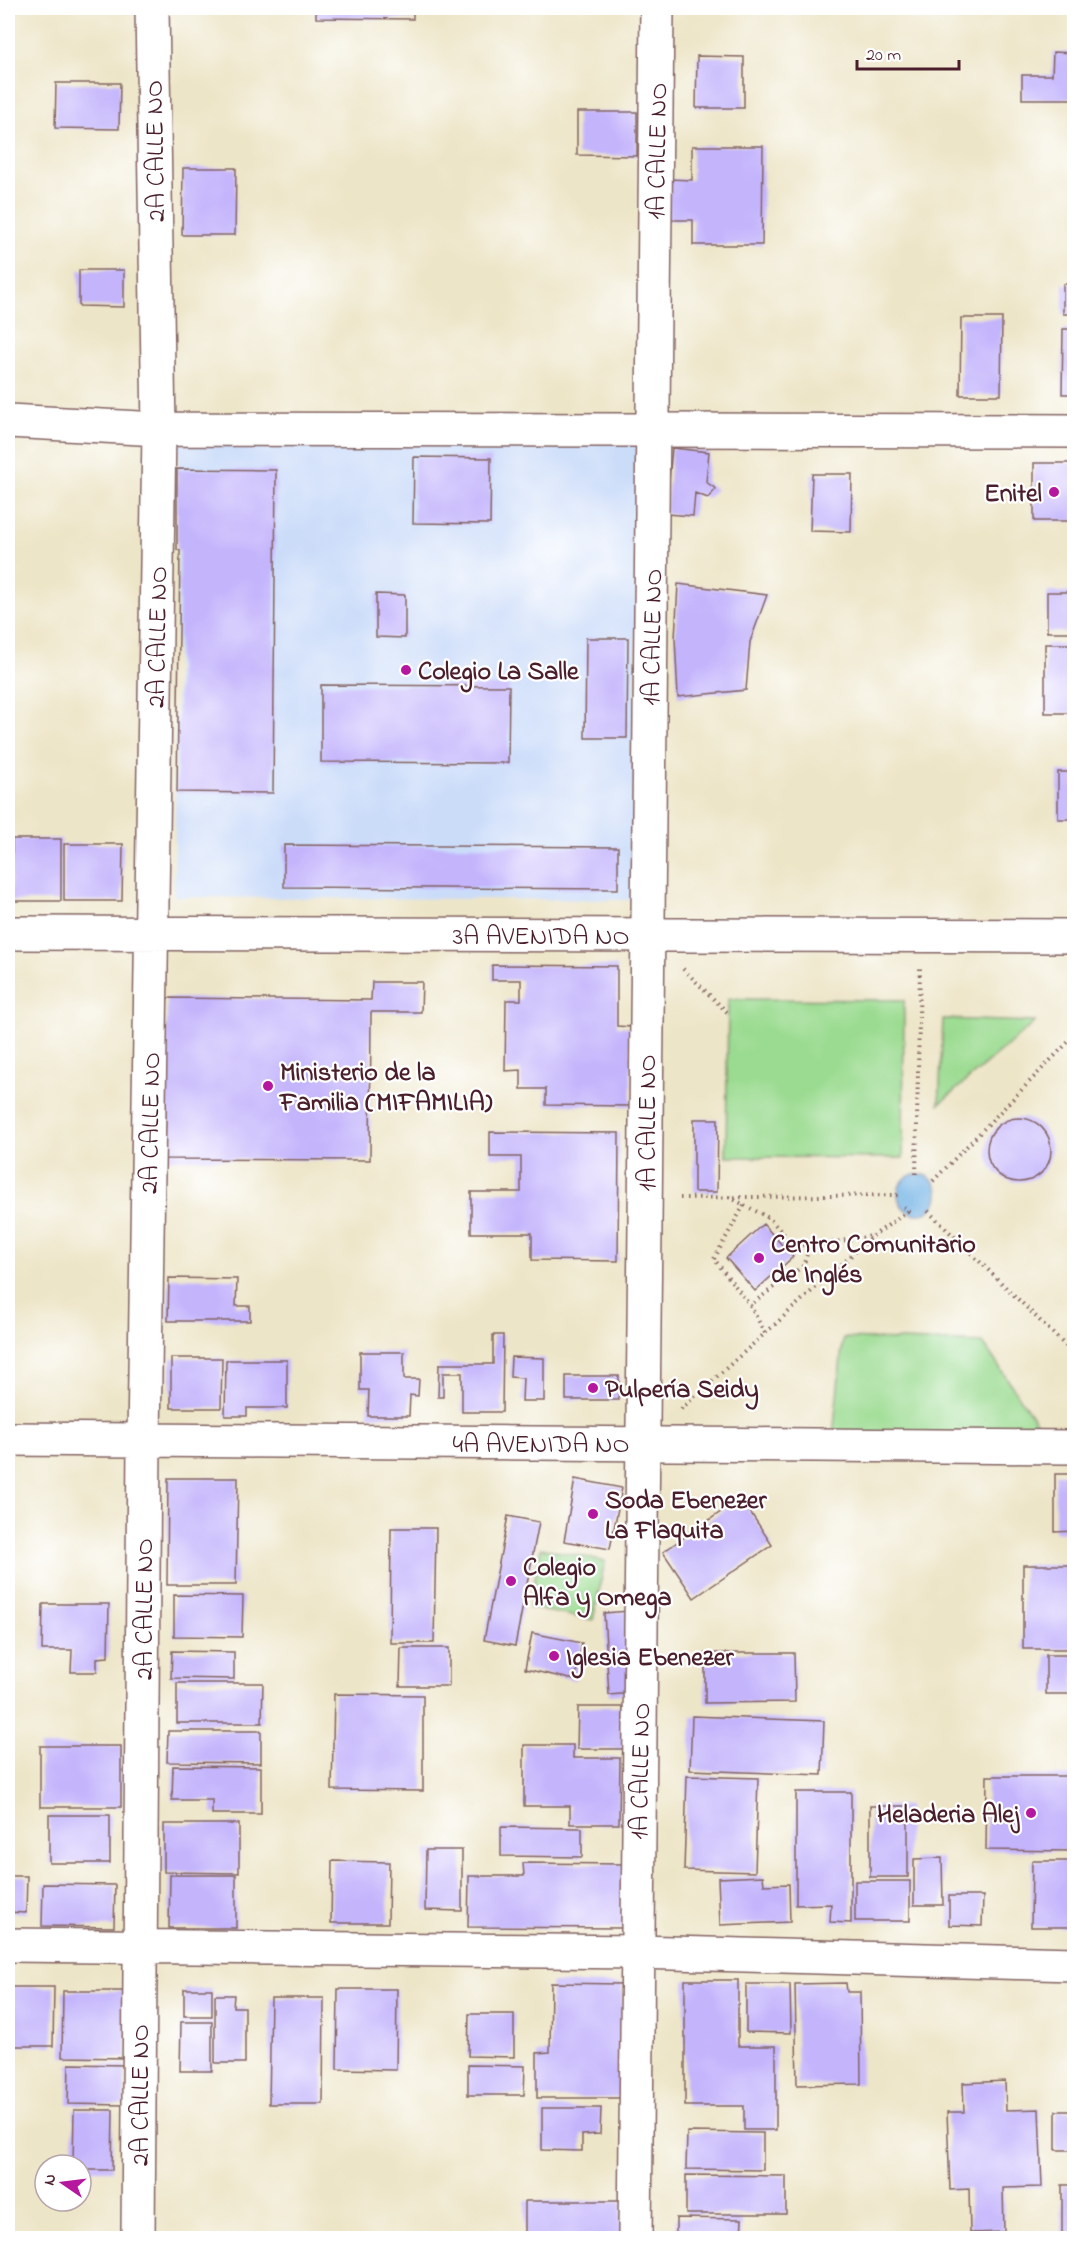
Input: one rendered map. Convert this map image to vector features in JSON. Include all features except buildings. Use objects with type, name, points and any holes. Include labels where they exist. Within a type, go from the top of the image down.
[{"type":"main road","name":"2A CALLE NO","points":[[138,2238],[144,1440],[159,429],[152,8]]},
{"type":"main road","name":"1A CALLE NO","points":[[635,2238],[657,8]]},
{"type":"main road","points":[[8,421],[159,429],[1074,431]]},
{"type":"main road","name":"3A AVENIDA NO","points":[[8,933],[1074,936]]},
{"type":"main road","name":"4A AVENIDA NO","points":[[8,1439],[1074,1447]]},
{"type":"main road","points":[[8,1945],[638,1952],[1074,1964]]},
{"type":"path","points":[[648,935],[728,1013]]},
{"type":"path","points":[[916,1174],[920,936]]},
{"type":"path","points":[[933,1181],[1074,1036]]},
{"type":"path","points":[[645,1198],[898,1195]]},
{"type":"path","points":[[728,1197],[769,1218],[793,1244],[810,1246],[873,1236]]},
{"type":"path","points":[[744,1205],[714,1259],[750,1305],[765,1333]]},
{"type":"path","points":[[643,1444],[873,1236],[908,1211],[903,1207]]},
{"type":"path","points":[[928,1211],[1074,1354]]},
{"type":"path","points":[[750,1305],[803,1266],[810,1246]]},
{"type":"shaded area","name":"Colegio La Salle","points":[[179,439],[638,442],[633,900],[174,897]]},
{"type":"green space","points":[[728,999],[904,1000],[903,1158],[726,1157]]},
{"type":"green space","points":[[943,1019],[1035,1022],[939,1104]]},
{"type":"green space","points":[[843,1338],[983,1343],[1053,1447],[832,1445]]},
{"type":"green space","points":[[541,1548],[605,1561],[593,1620],[529,1608]]},
{"type":"water","points":[[918,1174],[932,1180],[938,1194],[932,1208],[918,1214],[904,1208],[898,1194],[904,1180]]},
{"type":"place","name":"Enitel","points":[[1054,492]]},
{"type":"place","name":"Colegio La Salle","points":[[406,670]]},
{"type":"place","name":"Ministerio de la Familia (MIFAMILIA)","points":[[268,1086]]},
{"type":"place","name":"Centro Comunitario de Inglés","points":[[759,1258]]},
{"type":"place","name":"Pulpería Seidy","points":[[593,1388]]},
{"type":"place","name":"Soda Ebenezer La Flaquita","points":[[593,1514]]},
{"type":"place","name":"Colegio Alfa y Omega","points":[[511,1581]]},
{"type":"place","name":"Iglesia Ebenezer","points":[[554,1656]]},
{"type":"place","name":"Heladeria Alej","points":[[1031,1813]]}]
